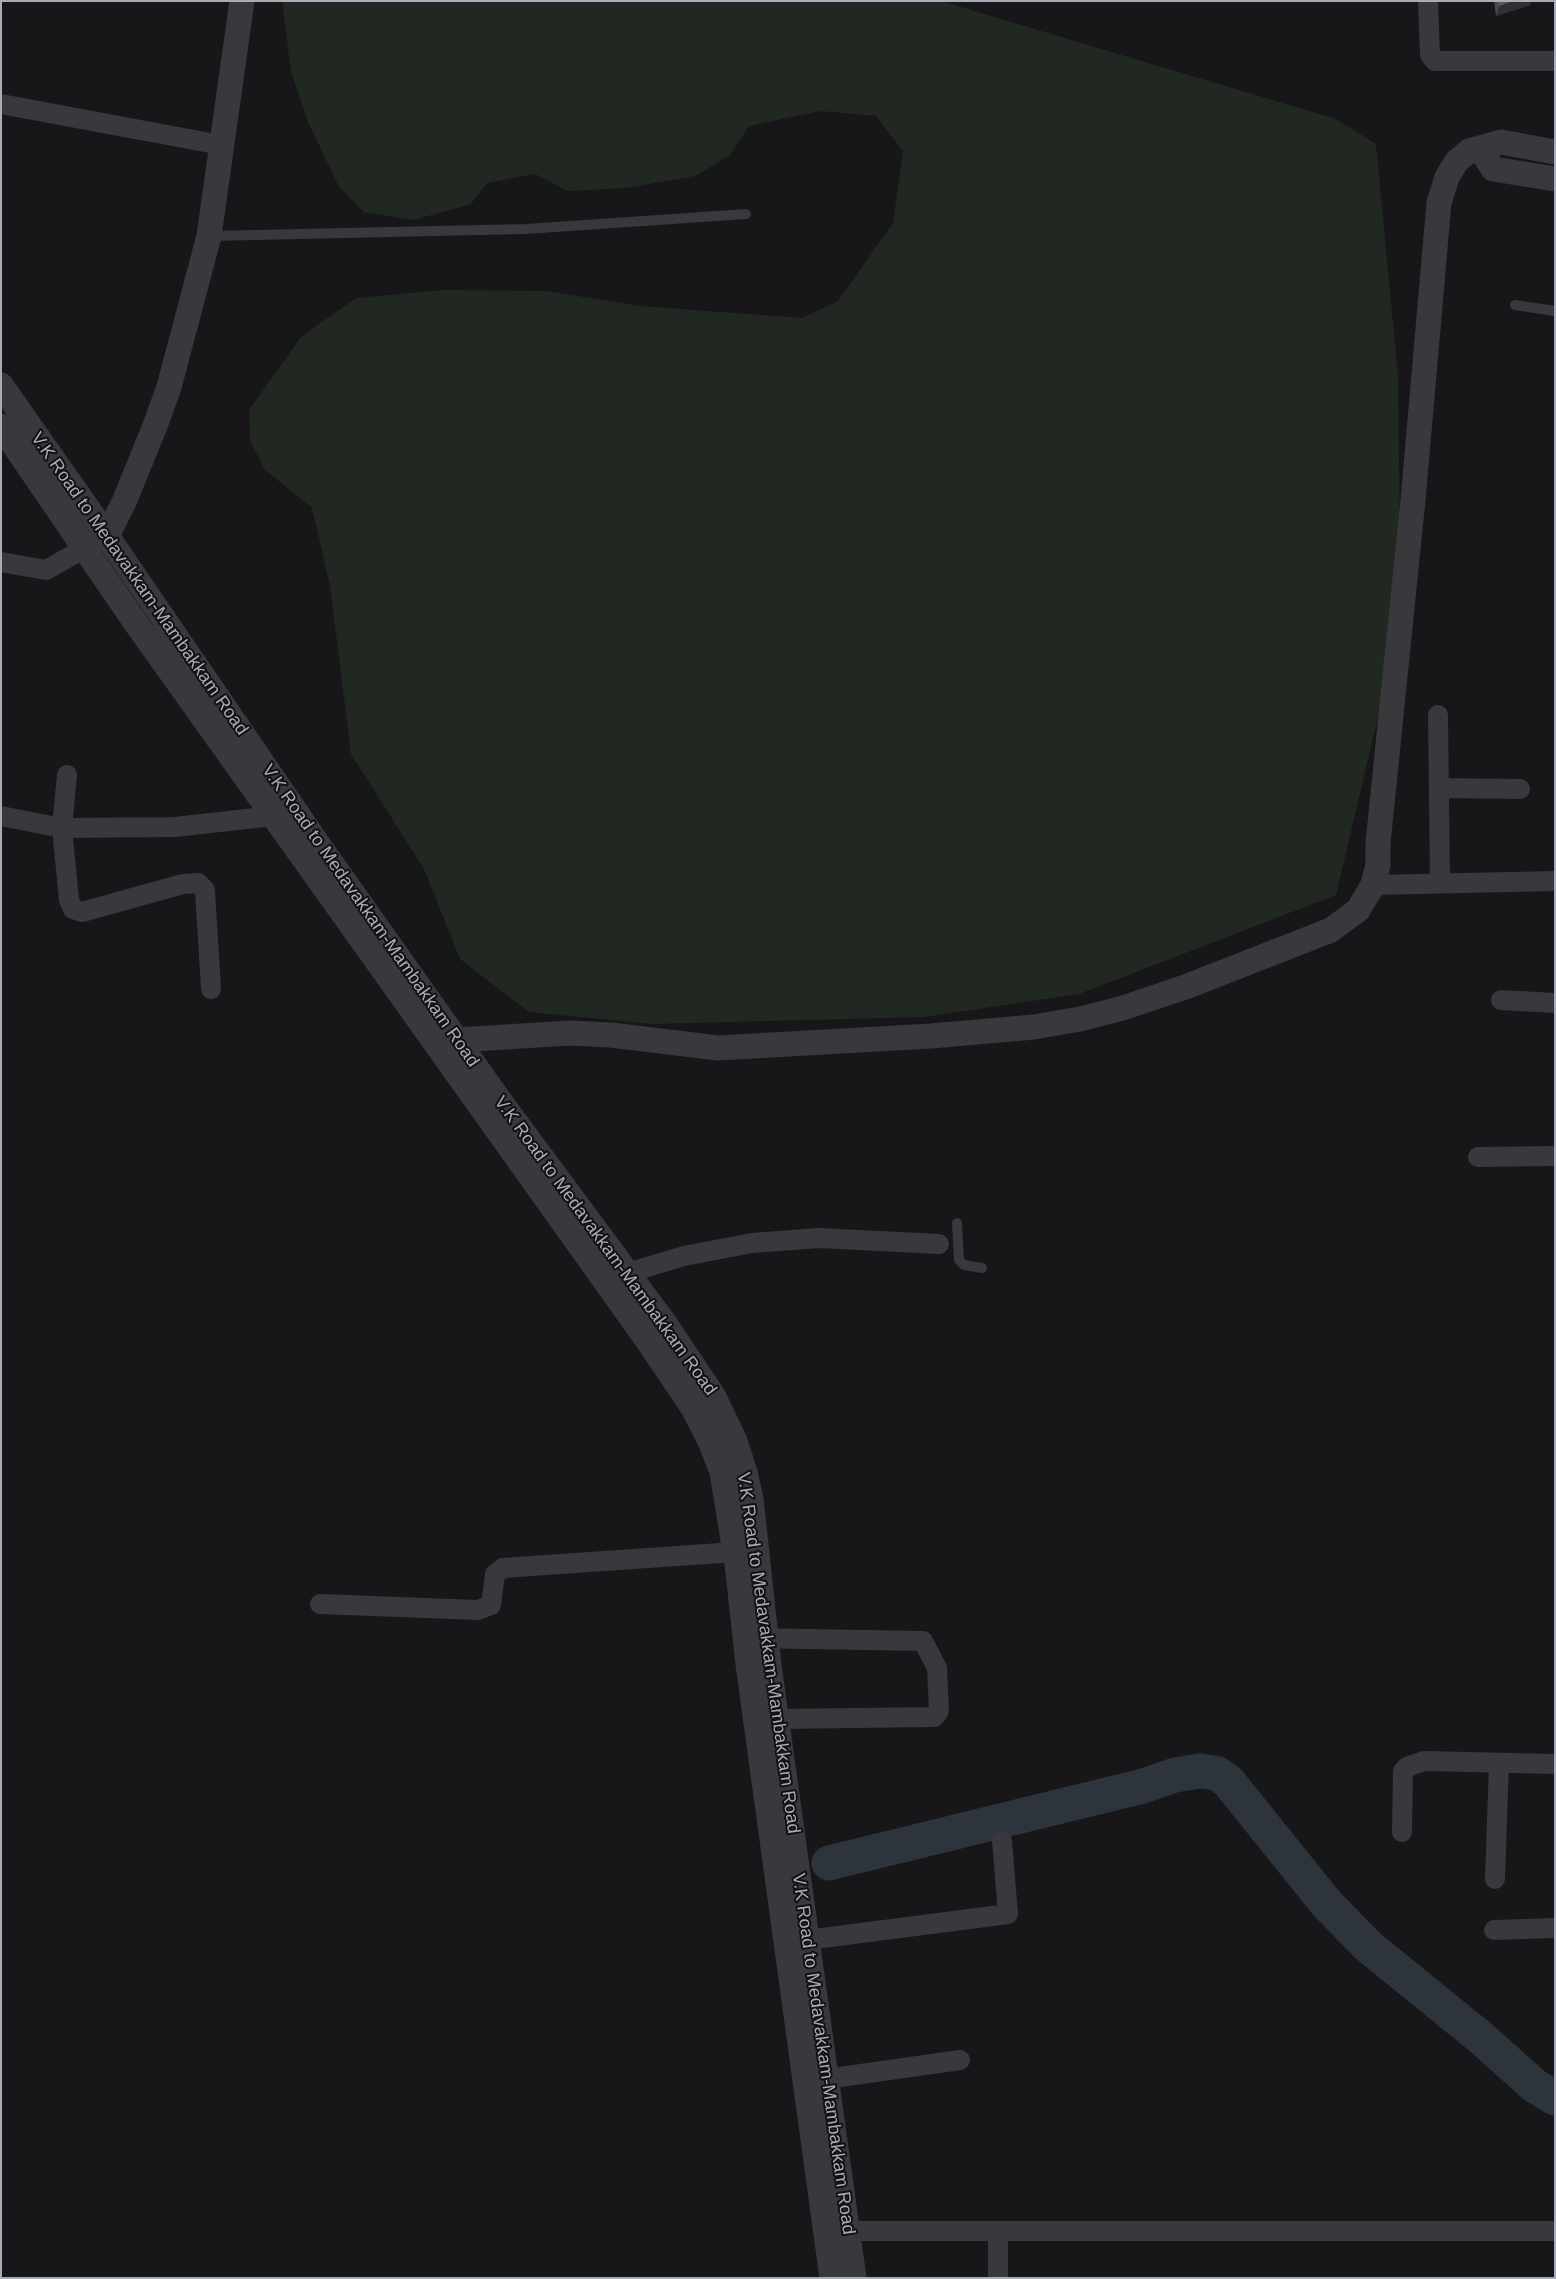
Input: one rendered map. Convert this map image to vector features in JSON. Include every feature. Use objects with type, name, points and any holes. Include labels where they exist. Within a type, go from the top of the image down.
[{"type":"street","points":[[1,562],[46,570],[107,536],[155,426],[169,387],[209,236],[242,1]]},
{"type":"street","points":[[1428,1],[1430,55],[1435,61],[1555,62]]},
{"type":"street","points":[[1,104],[222,145]]},
{"type":"street","points":[[448,1045],[554,1034],[591,1033],[689,1046],[735,1048],[931,1036],[1034,1027],[1123,1008],[1188,986],[1324,933],[1358,910],[1373,885],[1378,865],[1378,843],[1413,500],[1440,203],[1447,178],[1457,161],[1469,151],[1501,142],[1555,152]]},
{"type":"street","points":[[1480,149],[1494,169],[1555,179]]},
{"type":"street","name":"V.K Road to Medavakkam-Mambakkam Road","points":[[1,386],[107,536],[318,844],[448,1045],[693,1408],[710,1441],[722,1472],[735,1552],[777,1719],[826,2079],[836,2231],[832,2278]]},
{"type":"street","name":"V.K Road to Medavakkam-Mambakkam Road","points":[[1,426],[135,622],[273,816],[666,1325],[714,1397],[735,1441],[751,1498],[756,1638],[836,2231],[854,2278]]},
{"type":"street","points":[[1438,715],[1440,883]]},
{"type":"street","points":[[67,775],[62,828],[69,900],[74,909],[82,912],[183,884],[198,883],[205,890],[211,989]]},
{"type":"street","points":[[1439,788],[1520,789]]},
{"type":"street","points":[[1,816],[62,828],[175,827],[273,816]]},
{"type":"street","points":[[1373,885],[1555,881]]},
{"type":"street","points":[[1501,1000],[1555,1003]]},
{"type":"street","points":[[1478,1157],[1555,1156]]},
{"type":"street","points":[[626,1273],[684,1256],[752,1242],[819,1238],[948,1244]]},
{"type":"street","points":[[320,1604],[478,1610],[491,1605],[495,1574],[503,1568],[735,1552]]},
{"type":"street","points":[[756,1638],[923,1641],[937,1668],[938,1711],[934,1717],[777,1719]]},
{"type":"street","points":[[1402,1832],[1403,1771],[1407,1767],[1424,1761],[1555,1764]]},
{"type":"street","points":[[1494,1879],[1499,1763]]},
{"type":"street","points":[[807,1940],[1008,1914],[1002,1841]]},
{"type":"street","points":[[1494,1930],[1555,1928]]},
{"type":"street","points":[[826,2079],[960,2060]]},
{"type":"street","points":[[836,2231],[1555,2231]]},
{"type":"street","points":[[998,2231],[998,2278]]},
{"type":"lane","points":[[209,236],[526,229],[746,214]]},
{"type":"lane","points":[[1515,305],[1555,311]]},
{"type":"lane","points":[[957,1223],[948,1244],[964,1265],[982,1268]]},
{"type":"shaded area","points":[[282,1],[941,1],[1336,119],[1376,144],[1398,376],[1401,620],[1336,895],[1079,994],[924,1017],[652,1024],[529,1012],[460,959],[424,869],[351,754],[330,586],[312,508],[265,470],[250,441],[249,410],[301,337],[356,298],[444,290],[546,291],[641,306],[802,318],[838,301],[893,223],[903,151],[876,116],[821,111],[749,126],[730,155],[695,176],[626,188],[568,191],[535,174],[487,183],[471,204],[414,220],[364,212],[339,187],[308,122],[291,72]]},
{"type":"building","points":[[1499,1],[1511,1],[1500,5]]},
{"type":"waterway","points":[[829,1863],[1143,1786],[1175,1775],[1200,1771],[1216,1773],[1228,1781],[1326,1903],[1368,1946],[1480,2037],[1535,2086],[1555,2098]]}]
